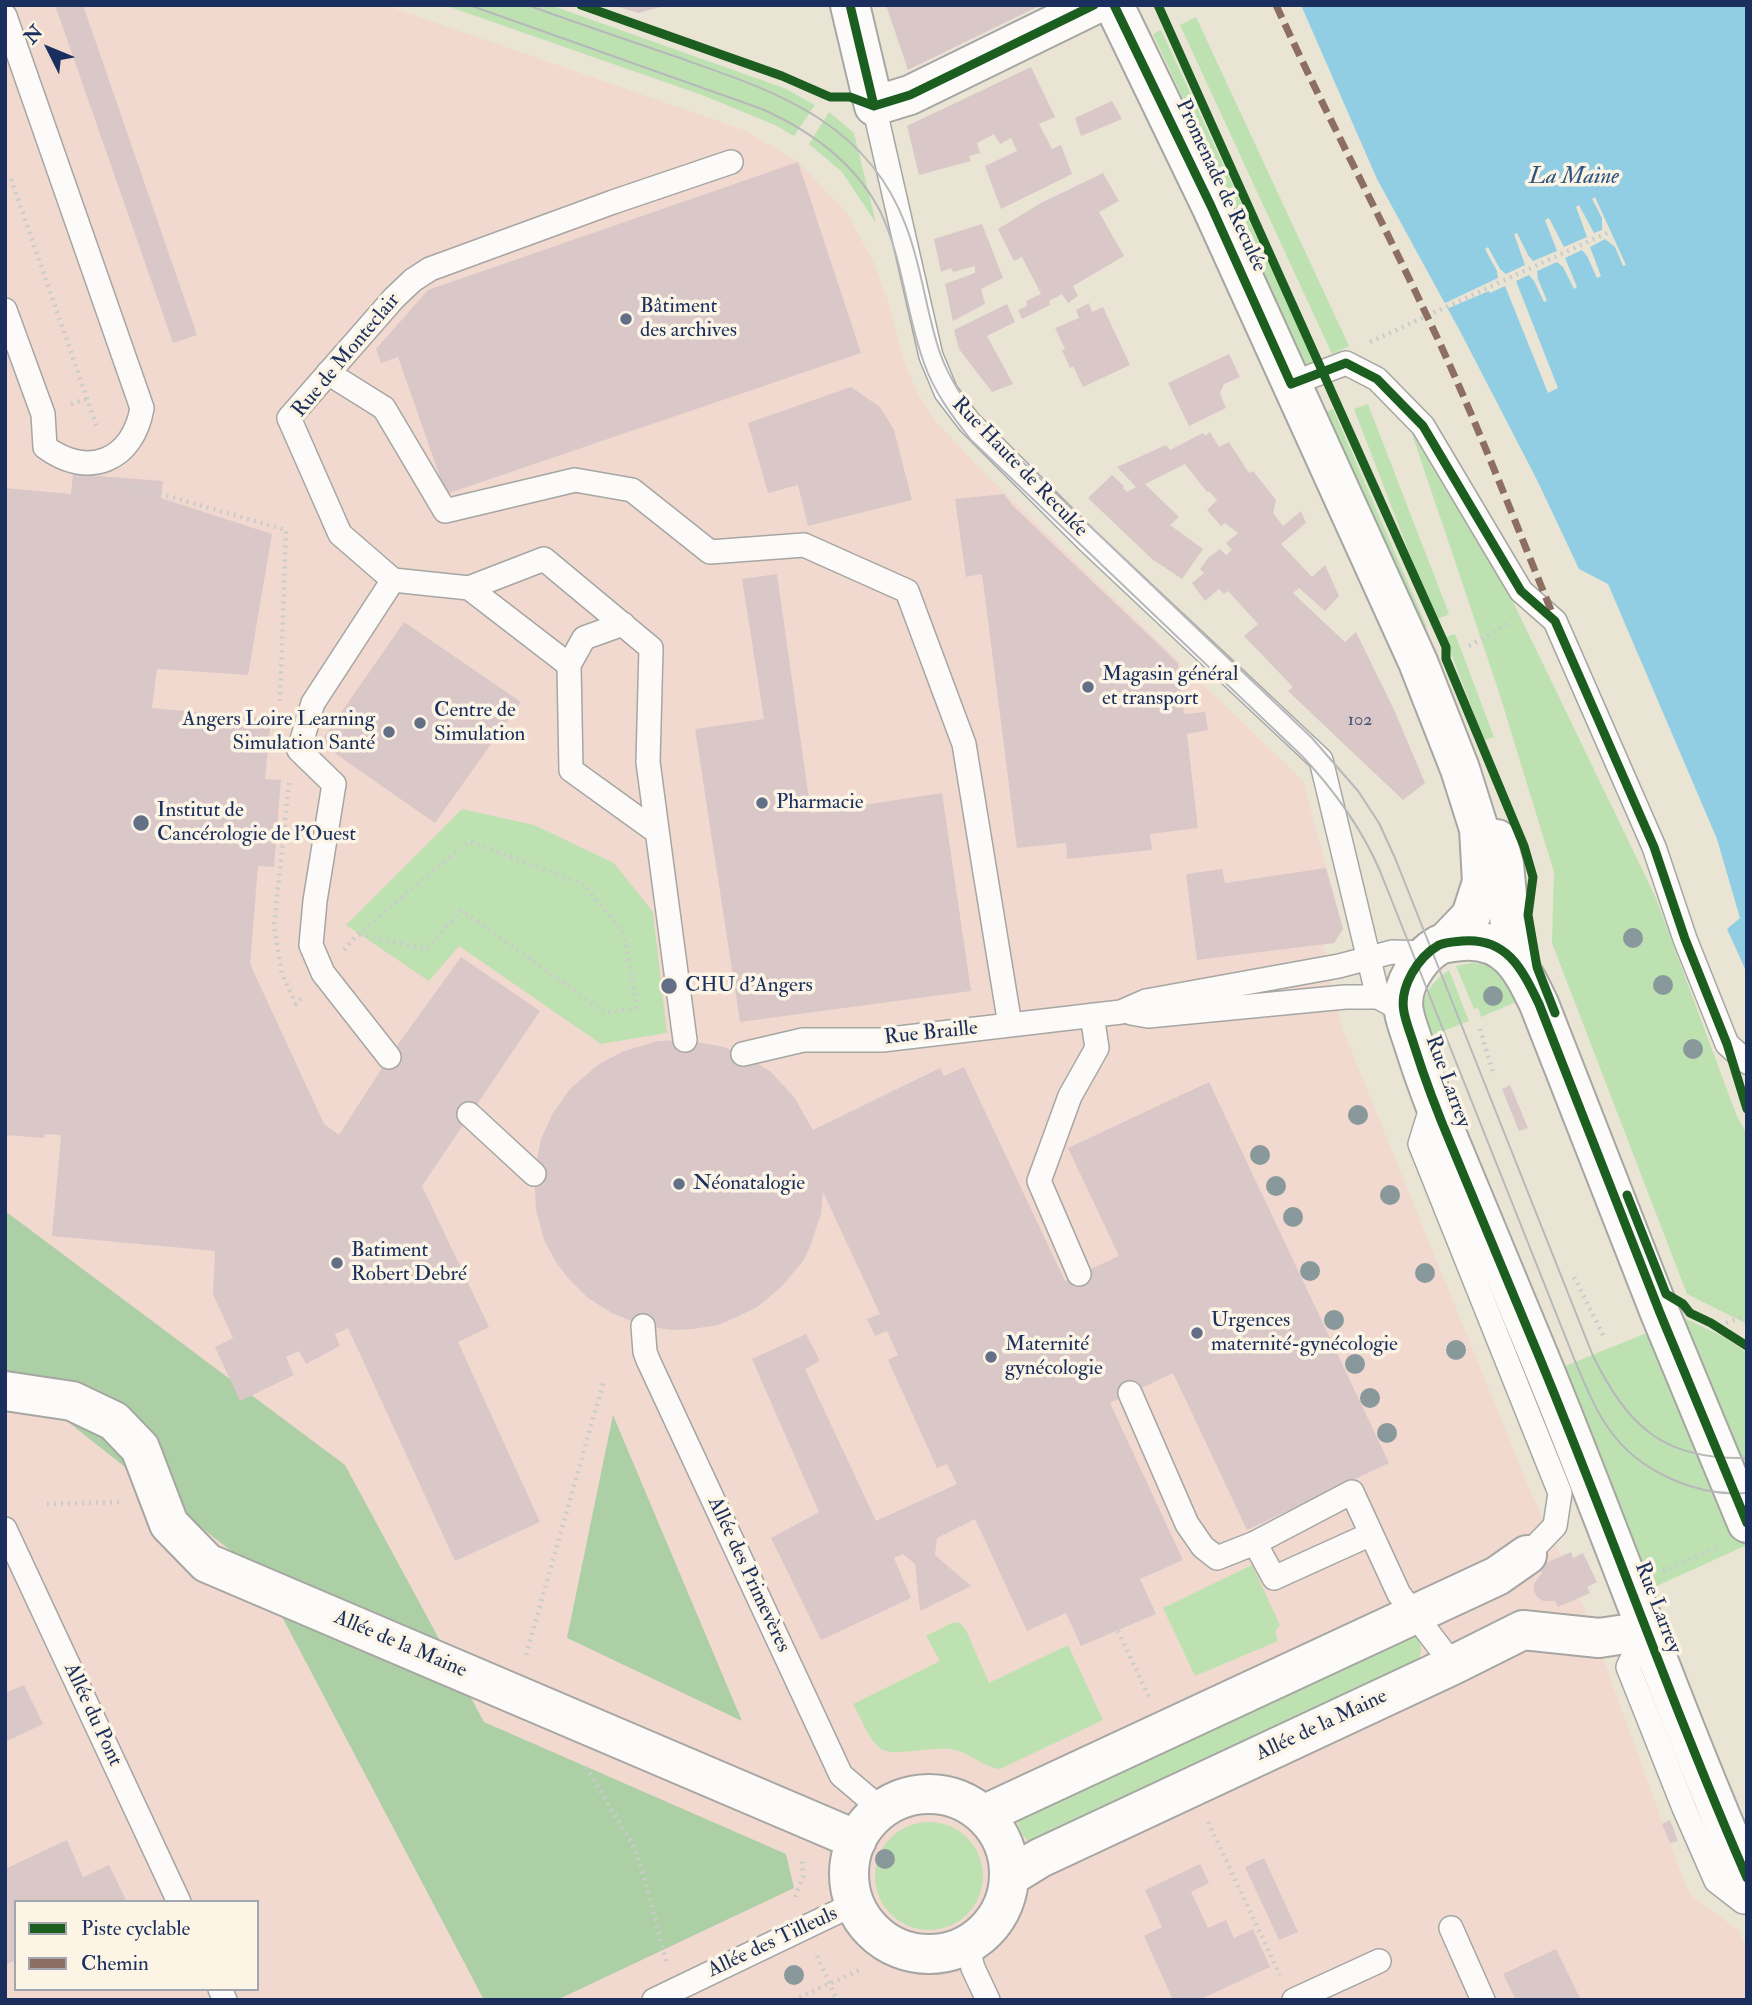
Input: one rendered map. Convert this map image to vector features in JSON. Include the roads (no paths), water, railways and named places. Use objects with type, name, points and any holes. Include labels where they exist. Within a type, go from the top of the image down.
[{"type":"street","name":"Rue Haute de Reculée","points":[[850,5],[874,106]]},
{"type":"street","points":[[874,106],[910,95],[1094,5]]},
{"type":"street","name":"Promenade de Reculée","points":[[1114,5],[1211,206],[1418,662],[1460,769],[1479,829],[1482,882],[1471,916],[1437,948]]},
{"type":"street","name":"Promenade de Reculée","points":[[1460,769],[1492,822],[1504,864],[1513,958]]},
{"type":"street","points":[[1391,1003],[1437,948],[1479,941],[1495,945],[1513,958],[1539,1004],[1660,1313],[1736,1534]]},
{"type":"street","name":"Rue Larrey","points":[[1391,1003],[1540,1358],[1646,1631],[1747,1878]]},
{"type":"street","name":"Allée de la Maine","points":[[5,1391],[72,1401],[114,1421],[140,1448],[169,1524],[207,1563],[857,1840]]},
{"type":"street","points":[[983,1815],[1497,1576],[1527,1555]]},
{"type":"street","name":"Allée de la Maine","points":[[1009,1877],[1040,1857],[1523,1630],[1599,1638],[1646,1631]]},
{"type":"street","points":[[922,1794],[944,1795],[965,1802],[983,1815],[998,1833],[1006,1854],[1009,1877],[1005,1898],[997,1916],[984,1932],[967,1945],[930,1954],[893,1946],[876,1936],[863,1921],[854,1904],[848,1878],[851,1852],[863,1828],[881,1809],[901,1799],[922,1794]]},
{"type":"lane","points":[[5,16],[142,408],[133,438],[122,450],[92,463],[75,463],[58,457],[45,447],[43,414],[5,310]]},
{"type":"lane","name":"Rue Haute de Reculée","points":[[874,106],[931,356],[946,392],[969,422],[1088,541],[1321,760],[1369,957]]},
{"type":"lane","name":"Rue de Monteclair","points":[[393,580],[340,534],[289,418],[394,298],[430,269],[732,162]]},
{"type":"lane","points":[[1291,384],[1346,363],[1377,379],[1423,426],[1521,592],[1555,621],[1654,847],[1685,939],[1727,1044],[1747,1062]]},
{"type":"lane","points":[[328,373],[384,408],[445,511],[575,480],[632,490],[710,552],[804,545],[907,591],[964,744],[1010,1025]]},
{"type":"lane","points":[[390,1057],[323,973],[311,945],[315,901],[334,784],[299,750],[313,703],[393,580],[469,588],[544,559],[651,648],[648,762],[685,1040]]},
{"type":"lane","points":[[469,588],[569,665]]},
{"type":"lane","points":[[623,624],[584,638],[569,665],[571,770],[657,832]]},
{"type":"lane","name":"Rue Braille","points":[[1121,1012],[1146,1001],[1262,981],[1392,952],[1437,948]]},
{"type":"lane","points":[[1369,957],[1391,1003]]},
{"type":"lane","name":"Rue Braille","points":[[743,1054],[803,1040],[882,1040],[1121,1012],[1148,1016],[1345,997],[1391,1003]]},
{"type":"lane","points":[[1079,1274],[1039,1181],[1070,1096],[1097,1048],[1092,1015]]},
{"type":"lane","points":[[1433,1102],[1420,1144],[1560,1493],[1555,1526],[1527,1555]]},
{"type":"lane","points":[[469,1114],[534,1174]]},
{"type":"lane","name":"Allée des Primevères","points":[[643,1326],[645,1352],[841,1774],[881,1809]]},
{"type":"lane","points":[[1130,1393],[1187,1524],[1203,1546],[1217,1558],[1255,1543],[1352,1492],[1399,1594],[1453,1665]]},
{"type":"lane","name":"Allée du Pont","points":[[5,1529],[178,1900]]},
{"type":"lane","points":[[1255,1543],[1274,1578],[1371,1534]]},
{"type":"lane","points":[[1646,1631],[1628,1667],[1716,1881],[1743,1902],[1747,1902]]},
{"type":"lane","name":"Allée des Tilleuls","points":[[654,2000],[854,1904]]},
{"type":"lane","points":[[1451,1928],[1483,2000]]},
{"type":"lane","points":[[967,1945],[973,1968],[988,2000]]},
{"type":"lane","points":[[1289,1990],[1379,1961]]},
{"type":"water","name":"La Maine","points":[[1301,5],[1747,5],[1747,973],[1727,929],[1740,918],[1717,839],[1608,584],[1579,569],[1537,480],[1461,333],[1377,179]]},
{"type":"tram line","points":[[469,5],[762,109],[815,138],[831,150],[859,179],[871,195],[888,231],[928,374],[964,431],[1302,756],[1336,796],[1356,825],[1380,871],[1575,1361],[1594,1404],[1609,1429],[1636,1457],[1670,1478],[1708,1491],[1747,1493]]},
{"type":"tram line","points":[[527,5],[713,70],[781,97],[813,114],[842,135],[867,160],[889,190],[906,226],[944,363],[977,417],[1312,738],[1358,791],[1379,823],[1593,1356],[1621,1403],[1652,1435],[1671,1446],[1718,1457],[1747,1458]]},
{"type":"place","name":"Bâtiment des archives","points":[[626,319]]},
{"type":"place","name":"Magasin général et transport","points":[[1088,687]]},
{"type":"place","name":"Centre de Simulation","points":[[420,723]]},
{"type":"place","name":"Angers Loire Learning Simulation Santé","points":[[389,732]]},
{"type":"place","name":"Pharmacie","points":[[762,803]]},
{"type":"place","name":"Institut de Cancérologie de l'Ouest","points":[[141,823]]},
{"type":"place","name":"CHU d'Angers","points":[[669,986]]},
{"type":"place","name":"Néonatalogie","points":[[679,1184]]},
{"type":"place","name":"Batiment Robert Debré","points":[[337,1263]]},
{"type":"place","name":"Urgences maternité-gynécologie","points":[[1197,1333]]},
{"type":"place","name":"Maternité gynécologie","points":[[991,1357]]}]
